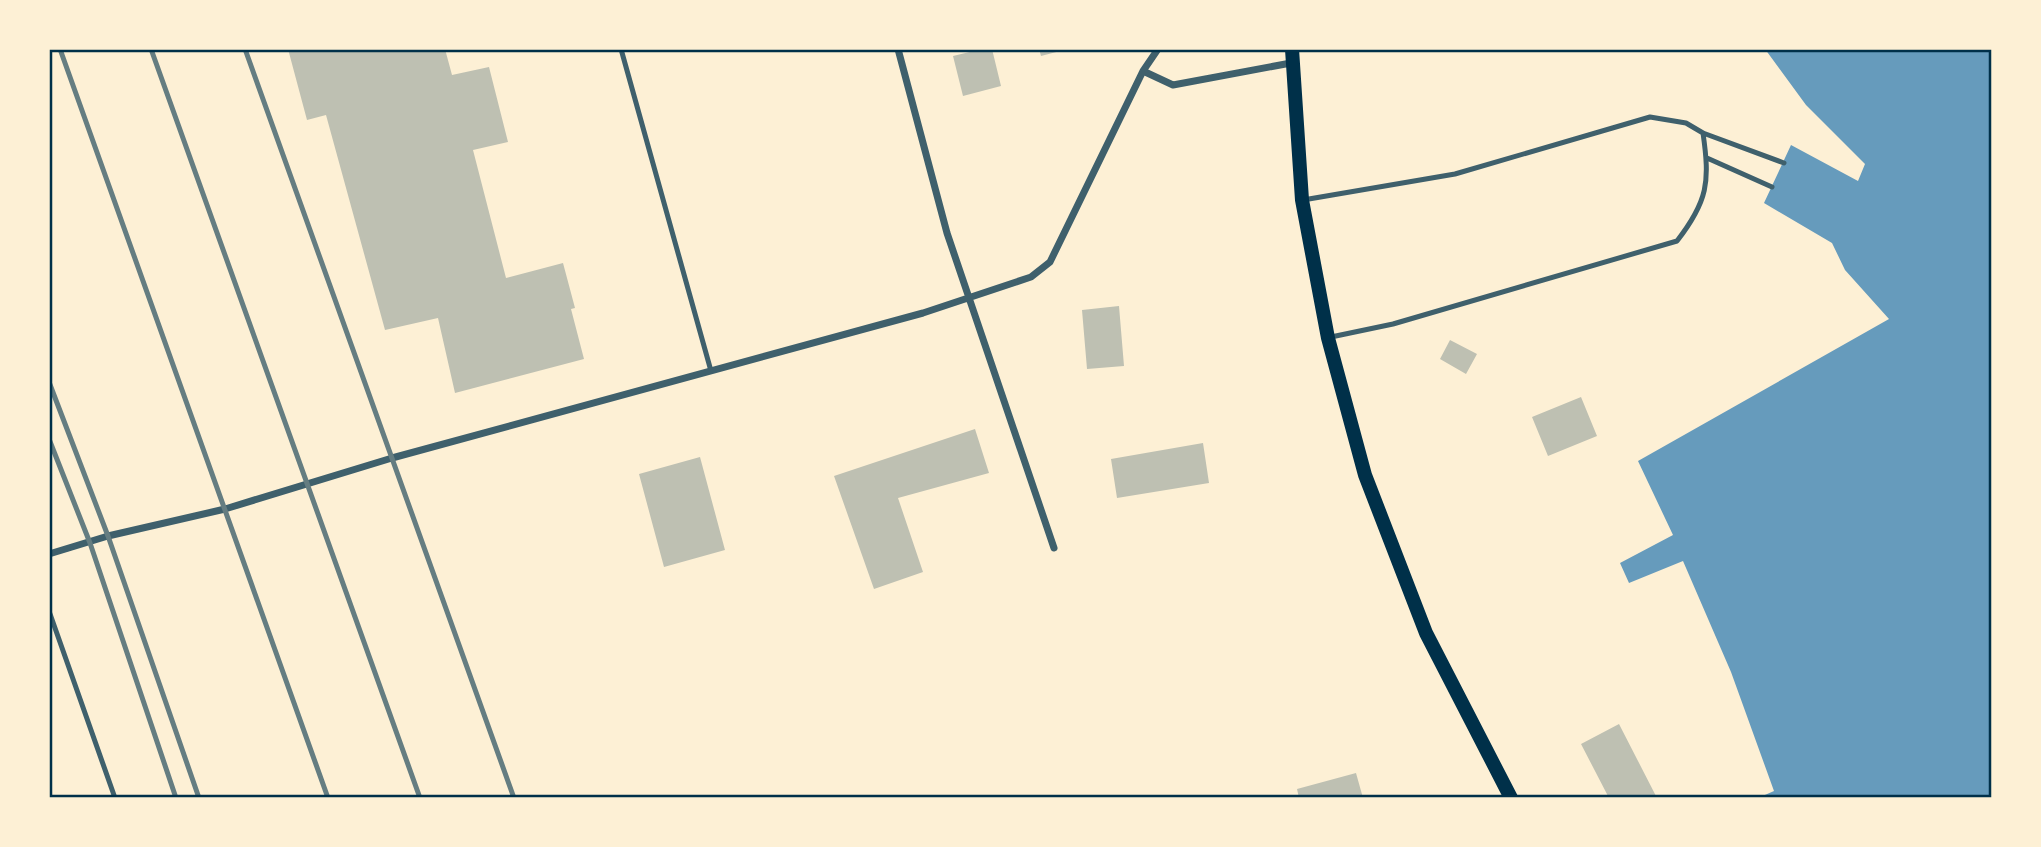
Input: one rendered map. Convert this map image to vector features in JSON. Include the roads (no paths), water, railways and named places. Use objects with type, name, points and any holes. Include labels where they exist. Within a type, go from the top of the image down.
[{"type":"main road","points":[[1291,56],[1302,200],[1328,338],[1365,475],[1426,633],[1511,798]]},
{"type":"street","points":[[898,49],[947,233],[1054,548]]},
{"type":"street","points":[[49,554],[108,536],[225,509],[392,458],[923,313],[1031,277],[1050,262],[1143,71],[1157,49]]},
{"type":"street","points":[[1143,71],[1173,85],[1291,56]]},
{"type":"lane","points":[[621,49],[711,372]]},
{"type":"lane","points":[[1302,200],[1455,174],[1650,117],[1686,123],[1703,133],[1784,163]]},
{"type":"lane","points":[[1328,338],[1393,324],[1677,241],[1696,216],[1706,191],[1707,158],[1703,133]]},
{"type":"lane","points":[[1707,158],[1772,187]]},
{"type":"lane","points":[[49,611],[115,798]]},
{"type":"water","points":[[1765,49],[1992,49],[1992,798],[1758,798],[1774,791],[1731,672],[1683,561],[1629,583],[1620,563],[1673,535],[1638,461],[1889,319],[1845,270],[1832,243],[1764,203],[1791,145],[1858,181],[1865,164],[1806,105]]},
{"type":"railway","points":[[60,49],[328,798]]},
{"type":"railway","points":[[151,49],[420,798]]},
{"type":"railway","points":[[245,49],[514,798]]},
{"type":"railway","points":[[49,382],[108,536],[199,798]]},
{"type":"railway","points":[[49,439],[90,543],[176,798]]}]
